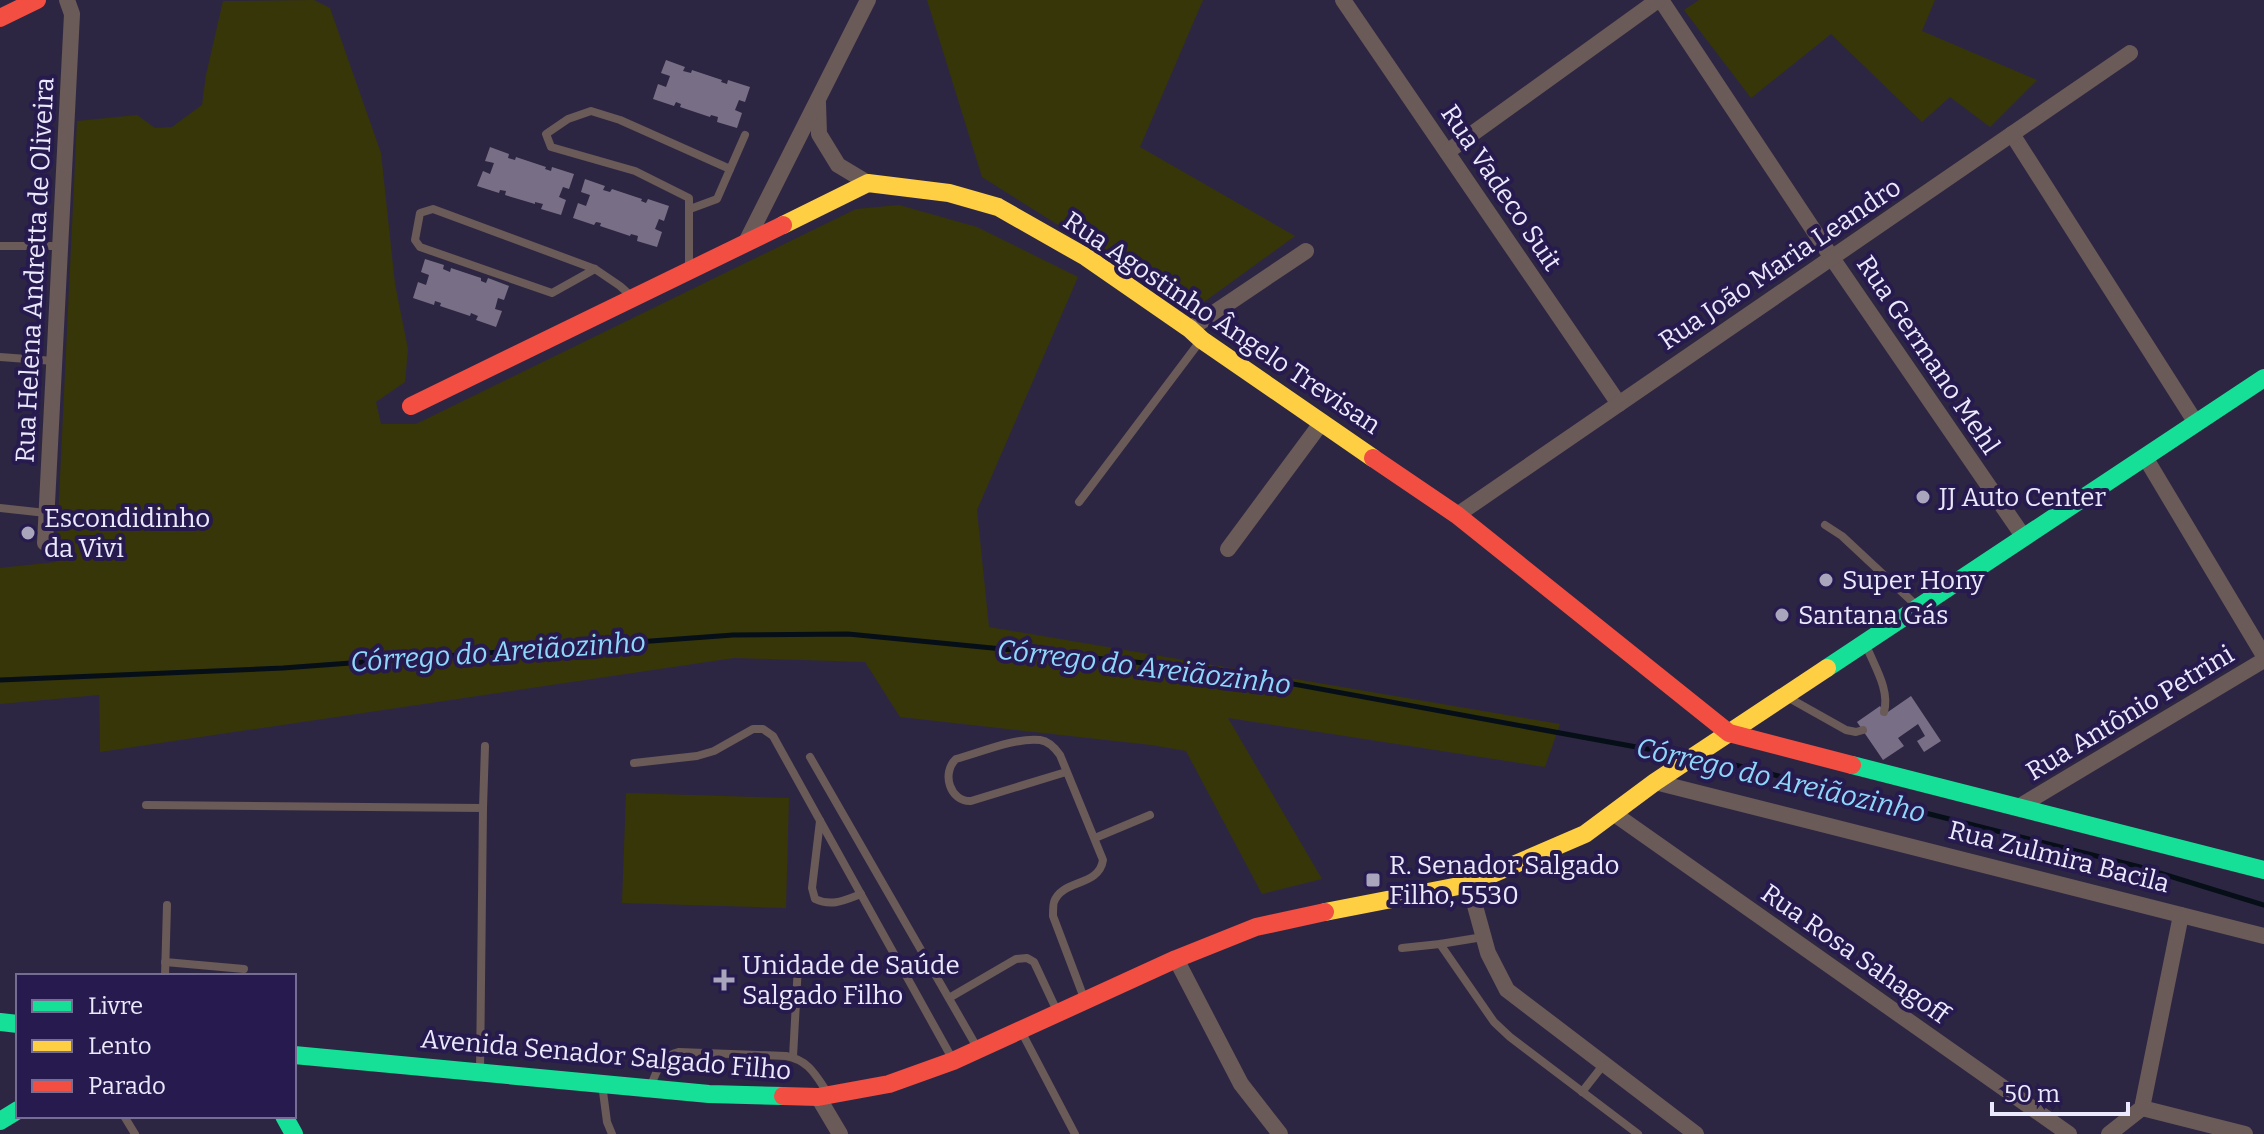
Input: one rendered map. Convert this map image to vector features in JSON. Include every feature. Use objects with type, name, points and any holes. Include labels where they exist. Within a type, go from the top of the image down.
[{"type":"main road","points":[[0,18],[37,0]]},
{"type":"main road","points":[[411,406],[868,183]]},
{"type":"main road","name":"Rua Agostinho Ângelo Trevisan","points":[[868,183],[949,193],[998,207],[1086,257],[1457,515],[1729,733]]},
{"type":"main road","name":"Avenida Senador Salgado Filho","points":[[296,1055],[709,1094],[824,1096],[889,1084],[953,1061],[1176,959],[1256,927],[1469,884],[1585,834],[1655,782],[2264,378]]},
{"type":"main road","name":"Rua Zulmira Bacila","points":[[1729,733],[2264,870]]},
{"type":"street","name":"Rua Helena Andretta de Oliveira","points":[[45,543],[72,14],[67,0]]},
{"type":"street","points":[[745,244],[868,0]]},
{"type":"street","name":"Rua Vadeco Suit","points":[[1343,0],[1619,404]]},
{"type":"street","points":[[1447,152],[1659,0]]},
{"type":"street","name":"Rua Germano Mehl","points":[[1659,0],[2023,536]]},
{"type":"street","name":"Rua João Maria Leandro","points":[[1457,515],[2130,53]]},
{"type":"street","points":[[818,99],[819,134],[838,165],[868,183]]},
{"type":"street","points":[[2012,134],[2196,423]]},
{"type":"street","points":[[1196,334],[1306,251]]},
{"type":"street","points":[[1228,549],[1322,422]]},
{"type":"street","points":[[2145,457],[2264,658]]},
{"type":"street","name":"Rua Antônio Petrini","points":[[2020,806],[2264,658]]},
{"type":"street","name":"Rua Zulmira Bacila","points":[[1655,782],[2264,936]]},
{"type":"street","name":"Rua Rosa Sahagoff","points":[[1613,813],[2069,1134]]},
{"type":"street","points":[[1469,884],[1488,953],[1507,990],[1696,1134]]},
{"type":"street","points":[[2109,1134],[2142,1108],[2181,915]]},
{"type":"street","points":[[1176,959],[1241,1084],[1280,1134]]},
{"type":"street","points":[[824,1096],[840,1134]]},
{"type":"street","points":[[2142,1108],[2245,1134]]},
{"type":"lane","points":[[689,270],[689,198],[635,171],[551,147],[546,134],[568,119],[591,111],[620,120],[730,169]]},
{"type":"lane","points":[[690,209],[717,199],[745,135]]},
{"type":"lane","points":[[595,269],[552,293],[420,247],[415,240],[420,213],[433,209],[595,269],[633,298]]},
{"type":"lane","points":[[0,246],[60,246]]},
{"type":"lane","points":[[1079,502],[1196,334]]},
{"type":"lane","points":[[0,357],[54,361]]},
{"type":"lane","points":[[0,508],[46,513]]},
{"type":"lane","points":[[1825,525],[1842,536],[1918,606]]},
{"type":"lane","points":[[1865,642],[1885,692],[1884,712]]},
{"type":"lane","points":[[1784,696],[1846,730],[1863,730]]},
{"type":"lane","points":[[634,763],[697,756],[714,751],[753,729],[763,729],[773,736],[953,1061]]},
{"type":"lane","points":[[1066,772],[971,801],[956,797],[947,777],[949,766],[956,759],[1021,741],[1042,740],[1053,746],[1060,755],[1103,860],[1102,869],[1095,876],[1061,892],[1053,903],[1053,916],[1085,1001]]},
{"type":"lane","points":[[480,1073],[485,746]]},
{"type":"lane","points":[[810,757],[978,1050]]},
{"type":"lane","points":[[146,805],[483,808]]},
{"type":"lane","points":[[1095,838],[1150,815]]},
{"type":"lane","points":[[820,821],[812,888],[815,899],[836,903],[861,894]]},
{"type":"lane","points":[[165,974],[167,905]]},
{"type":"lane","points":[[1402,948],[1484,936]]},
{"type":"lane","points":[[1440,944],[1494,1022],[1638,1134]]},
{"type":"lane","points":[[949,998],[1016,959],[1027,958],[1034,962],[1058,1013]]},
{"type":"lane","points":[[165,962],[244,969]]},
{"type":"lane","points":[[793,1057],[798,965]]},
{"type":"lane","points":[[1021,1030],[1075,1134]]},
{"type":"lane","points":[[650,1088],[661,1062],[668,1054],[793,1057],[811,1067],[824,1096]]},
{"type":"lane","points":[[1582,1092],[1604,1064]]},
{"type":"lane","points":[[602,1084],[607,1122],[612,1134]]},
{"type":"shaded area","points":[[314,0],[330,8],[381,153],[395,284],[408,349],[405,382],[376,402],[381,424],[416,424],[856,209],[899,205],[977,227],[1078,277],[977,510],[989,627],[1560,724],[1545,767],[1228,718],[1322,879],[1262,894],[1186,751],[900,717],[865,662],[734,658],[100,752],[99,695],[0,704],[0,568],[56,562],[77,121],[137,115],[155,128],[172,127],[202,105],[223,1]]},
{"type":"shaded area","points":[[927,0],[1203,0],[1140,147],[1295,236],[1193,310],[982,177]]},
{"type":"shaded area","points":[[1699,0],[1935,0],[1922,31],[2037,80],[1990,127],[1950,97],[1922,122],[1831,34],[1751,98],[1684,10]]},
{"type":"shaded area","points":[[626,793],[789,798],[786,908],[622,903]]},
{"type":"building","points":[[666,60],[685,67],[683,71],[691,73],[692,70],[727,84],[728,80],[750,87],[745,102],[739,100],[735,110],[742,113],[737,128],[717,122],[718,117],[680,107],[681,104],[676,102],[674,106],[653,99],[658,84],[666,87],[670,76],[661,73]]},
{"type":"building","points":[[490,147],[509,154],[508,158],[515,160],[516,157],[551,171],[552,167],[574,174],[569,189],[563,187],[559,197],[566,200],[561,215],[541,209],[543,204],[505,195],[506,191],[500,190],[499,193],[477,186],[483,171],[490,174],[494,163],[485,161]]},
{"type":"building","points":[[585,179],[605,186],[603,190],[610,192],[612,189],[646,203],[648,199],[669,206],[664,221],[659,219],[655,229],[662,232],[657,247],[637,241],[638,236],[600,226],[601,223],[594,225],[573,218],[578,203],[586,206],[590,195],[581,192]]},
{"type":"building","points":[[425,259],[444,265],[443,269],[450,272],[451,268],[481,278],[486,283],[488,278],[509,286],[504,300],[498,298],[495,309],[502,311],[496,327],[476,320],[478,316],[471,313],[470,316],[440,306],[441,303],[435,301],[434,305],[413,298],[418,282],[426,285],[429,275],[421,272]]},
{"type":"building","points":[[1911,696],[1941,741],[1924,752],[1917,741],[1925,736],[1918,724],[1898,738],[1904,746],[1883,760],[1857,722],[1880,706],[1885,714]]},
{"type":"waterway","name":"Córrego do Areiãozinho","points":[[0,680],[283,668],[733,635],[848,634],[1217,670],[1680,755]]},
{"type":"waterway","name":"Córrego do Areiãozinho","points":[[1702,759],[2140,867],[2264,905]]},
{"type":"traffic: fast","points":[[1827,668],[2264,378]]},
{"type":"traffic: fast","points":[[1852,765],[2264,870]]},
{"type":"traffic: fast","points":[[0,1022],[16,1024]]},
{"type":"traffic: fast","points":[[296,1055],[709,1094],[783,1096]]},
{"type":"traffic: fast","points":[[0,1121],[16,1111]]},
{"type":"traffic: fast","points":[[285,1118],[294,1134]]},
{"type":"traffic: slow","points":[[783,225],[868,183],[949,193],[998,207],[1086,257],[1373,458]]},
{"type":"traffic: slow","points":[[1325,912],[1469,884],[1585,834],[1655,782],[1827,668]]},
{"type":"traffic: jam","points":[[0,18],[37,0]]},
{"type":"traffic: jam","points":[[411,406],[783,225]]},
{"type":"traffic: jam","points":[[1373,458],[1457,515],[1729,733],[1852,765]]},
{"type":"traffic: jam","points":[[783,1096],[818,1097],[889,1084],[953,1061],[1176,959],[1256,927],[1325,912]]},
{"type":"place","name":"JJ Auto Center","points":[[1923,497]]},
{"type":"place","name":"Escondidinho da Vivi","points":[[28,533]]},
{"type":"place","name":"Super Hony","points":[[1826,580]]},
{"type":"place","name":"Santana Gás","points":[[1782,615]]},
{"type":"place","name":"R. Senador Salgado Filho, 5530","points":[[1373,880]]},
{"type":"place","name":"Unidade de Saúde Salgado Filho","points":[[724,980]]}]
